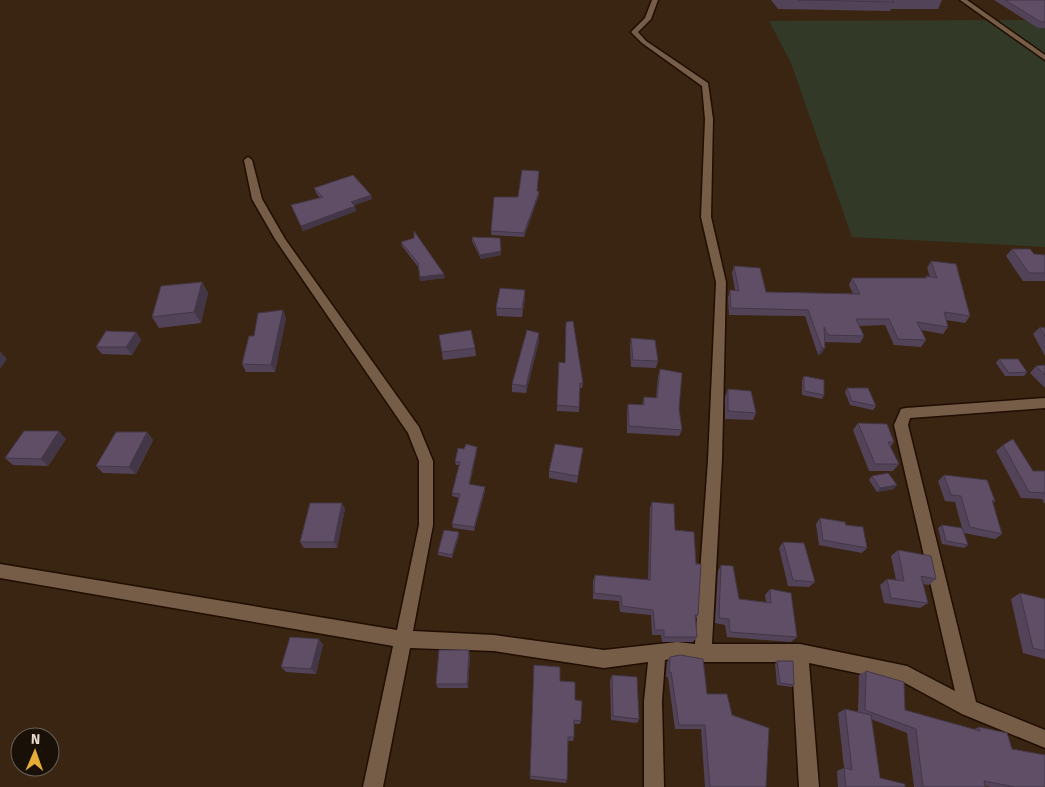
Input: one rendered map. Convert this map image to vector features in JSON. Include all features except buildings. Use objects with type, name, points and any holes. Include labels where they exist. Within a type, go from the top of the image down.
[{"type":"street","points":[[655,0],[648,18],[634,32],[644,42],[705,86],[709,120],[706,217],[721,282],[715,460],[703,653]]},
{"type":"street","points":[[963,0],[1045,58]]},
{"type":"street","points":[[248,160],[258,199],[280,239],[414,431],[426,461],[426,525],[373,787]]},
{"type":"street","points":[[968,708],[901,425],[906,413],[1045,403]]},
{"type":"street","points":[[0,571],[403,639],[494,643],[604,659],[676,650],[703,653],[800,653],[907,675],[968,708],[1045,739]]},
{"type":"street","points":[[654,787],[653,693],[657,652]]},
{"type":"street","points":[[800,653],[809,787]]},
{"type":"green space","points":[[1045,20],[1045,247],[852,237],[791,63],[769,21]]}]
